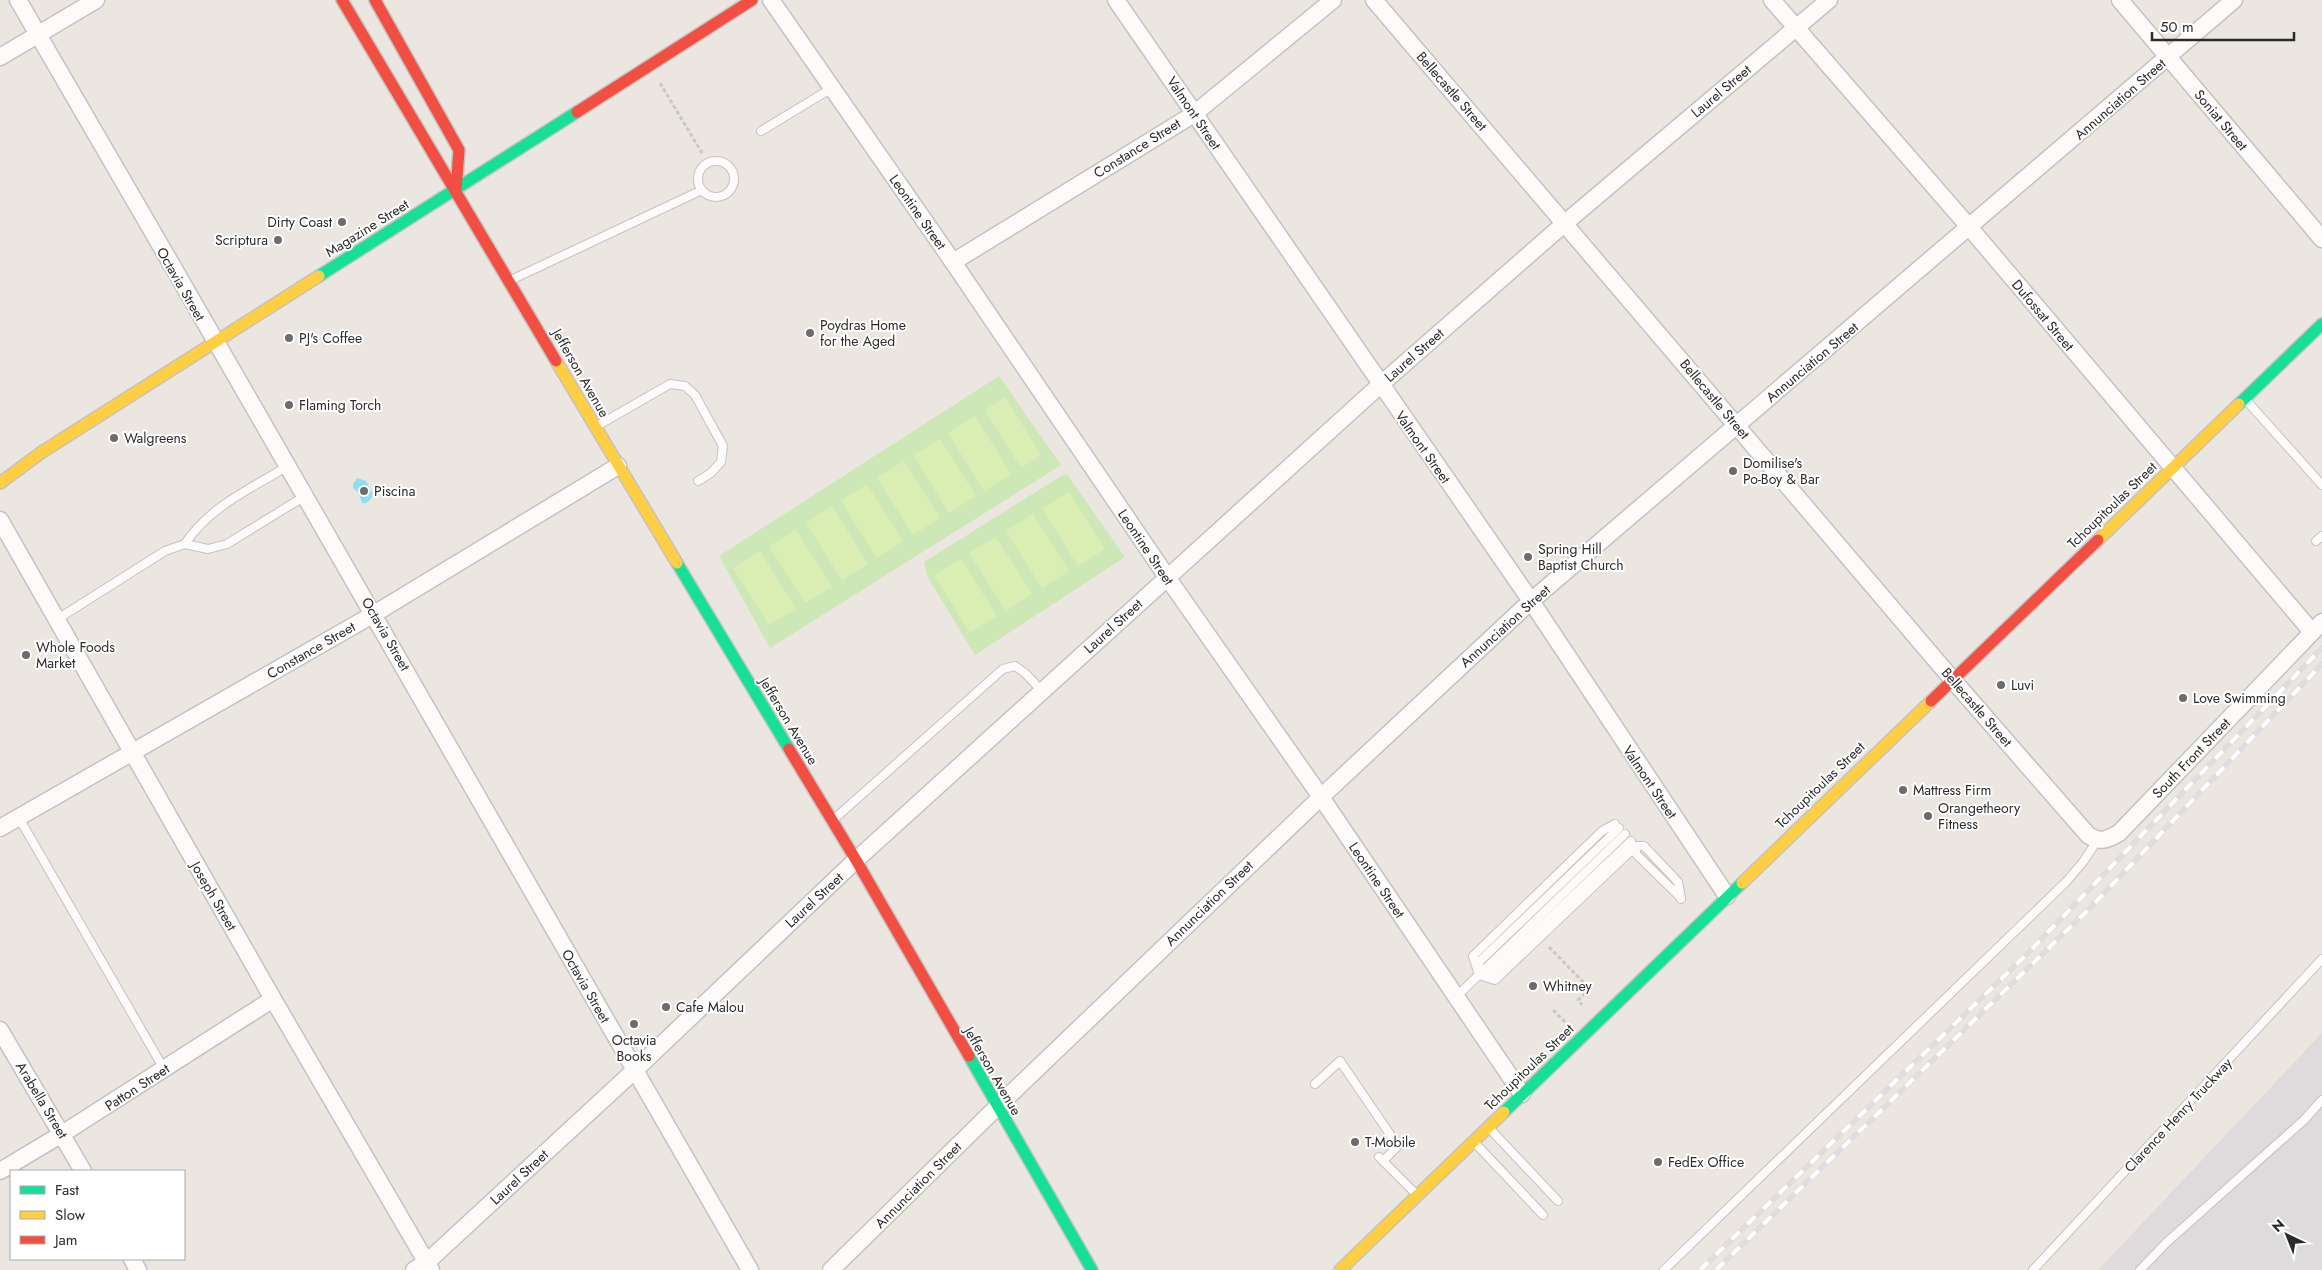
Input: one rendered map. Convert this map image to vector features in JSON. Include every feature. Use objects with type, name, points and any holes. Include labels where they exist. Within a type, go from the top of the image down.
[{"type":"street","name":"Octavia Street","points":[[18,0],[374,614],[750,1270]]},
{"type":"street","points":[[0,57],[96,0]]},
{"type":"street","name":"Jefferson Avenue","points":[[342,0],[595,428],[856,860],[1087,1266]]},
{"type":"street","points":[[375,0],[459,150],[456,190]]},
{"type":"street","name":"Magazine Street","points":[[0,483],[42,452],[752,0]]},
{"type":"street","name":"Leontine Street","points":[[771,0],[953,262],[1167,577],[1321,797],[1522,1094]]},
{"type":"street","name":"Valmont Street","points":[[1116,0],[1380,385],[1531,601],[1727,896]]},
{"type":"street","name":"Constance Street","points":[[953,262],[1194,114],[1333,0]]},
{"type":"street","name":"Bellecastle Street","points":[[1374,0],[1565,222],[1952,679],[2088,835],[2097,841]]},
{"type":"street","name":"Dufossat Street","points":[[1772,0],[1970,228],[2172,468],[2317,627]]},
{"type":"street","name":"Laurel Street","points":[[424,1267],[856,860],[1167,577],[1380,385],[1565,222],[1829,0]]},
{"type":"street","name":"Soniat Street","points":[[2120,0],[2322,239]]},
{"type":"street","name":"Annunciation Street","points":[[831,1270],[997,1107],[1321,797],[1531,601],[1970,228],[2234,0]]},
{"type":"street","name":"Tchoupitoulas Street","points":[[1340,1270],[2322,324]]},
{"type":"street","name":"Constance Street","points":[[0,828],[374,614],[618,466]]},
{"type":"street","name":"Joseph Street","points":[[0,520],[424,1267]]},
{"type":"street","name":"South Front Street","points":[[2097,841],[2107,840],[2119,833],[2317,627]]},
{"type":"street","name":"Patton Street","points":[[0,1171],[62,1134],[273,999]]},
{"type":"street","name":"Arabella Street","points":[[0,1030],[82,1170]]},
{"type":"lane","points":[[761,131],[832,88]]},
{"type":"lane","points":[[714,161],[720,161],[730,168],[734,178],[727,193],[717,197],[711,196],[702,190],[698,178],[703,167],[714,161]]},
{"type":"lane","points":[[509,280],[702,190]]},
{"type":"lane","points":[[595,428],[670,384],[685,386],[695,395],[723,446],[721,462],[698,481]]},
{"type":"lane","points":[[2245,399],[2322,484]]},
{"type":"lane","points":[[185,544],[196,526],[213,512],[288,466]]},
{"type":"lane","points":[[56,620],[165,551],[185,544],[208,549],[227,544],[305,496]]},
{"type":"lane","points":[[832,821],[1003,669],[1015,666],[1026,673],[1042,690]]},
{"type":"lane","points":[[19,818],[164,1069]]},
{"type":"lane","points":[[1479,975],[1473,956],[1602,831],[1617,826]]},
{"type":"lane","points":[[1479,975],[1495,980],[1631,840]]},
{"type":"lane","points":[[1456,997],[1631,840]]},
{"type":"lane","points":[[1631,840],[1636,854],[1682,899]]},
{"type":"lane","points":[[1664,1270],[2044,904],[2084,862],[2097,841]]},
{"type":"lane","name":"Clarence Henry Truckway","points":[[2033,1270],[2322,959]]},
{"type":"lane","points":[[1315,1084],[1340,1061],[1398,1146],[1381,1159],[1417,1196]]},
{"type":"lane","points":[[2140,1270],[2166,1243],[2304,1120],[2322,1100]]},
{"type":"lane","points":[[1488,1127],[1558,1201]]},
{"type":"lane","points":[[1474,1141],[1544,1215]]},
{"type":"path","points":[[650,65],[702,153]]},
{"type":"path","points":[[1544,941],[1590,989],[1578,1000],[1582,1005]]},
{"type":"path","points":[[1553,1010],[1565,1022]]},
{"type":"shaded area","points":[[2322,1033],[2322,1270],[2098,1270]]},
{"type":"green space","points":[[999,376],[1061,465],[770,648],[719,556]]},
{"type":"green space","points":[[1005,397],[1041,455],[1021,468],[985,410]]},
{"type":"green space","points":[[975,416],[1011,474],[984,491],[948,433]]},
{"type":"green space","points":[[940,439],[976,496],[949,513],[913,455]]},
{"type":"green space","points":[[904,461],[940,518],[913,535],[877,478]]},
{"type":"green space","points":[[1066,473],[1125,557],[975,655],[927,576],[924,562]]},
{"type":"green space","points":[[867,484],[903,541],[877,558],[841,501]]},
{"type":"green space","points":[[1069,492],[1105,549],[1078,566],[1042,508]]},
{"type":"green space","points":[[832,506],[868,564],[842,580],[806,523]]},
{"type":"green space","points":[[1033,514],[1069,571],[1042,588],[1006,531]]},
{"type":"green space","points":[[796,529],[832,587],[805,603],[769,546]]},
{"type":"green space","points":[[996,537],[1032,594],[1006,611],[969,553]]},
{"type":"green space","points":[[760,551],[796,609],[769,625],[733,568]]},
{"type":"green space","points":[[961,559],[997,616],[970,633],[934,575]]},
{"type":"water","name":"Piscina","points":[[357,478],[366,481],[372,493],[372,498],[366,503],[362,503],[358,492],[353,488]]},
{"type":"railway","points":[[1700,1270],[2026,955],[2322,648]]},
{"type":"railway","points":[[1716,1270],[2089,909],[2322,664]]},
{"type":"traffic: fast","points":[[319,276],[577,112]]},
{"type":"traffic: fast","points":[[2239,404],[2322,324]]},
{"type":"traffic: fast","points":[[677,563],[789,749]]},
{"type":"traffic: fast","points":[[1504,1112],[1742,883]]},
{"type":"traffic: fast","points":[[969,1056],[1092,1270]]},
{"type":"traffic: slow","points":[[0,483],[42,452],[319,276]]},
{"type":"traffic: slow","points":[[556,361],[677,563]]},
{"type":"traffic: slow","points":[[2098,540],[2239,404]]},
{"type":"traffic: slow","points":[[1742,883],[1931,701]]},
{"type":"traffic: slow","points":[[1340,1270],[1504,1112]]},
{"type":"traffic: jam","points":[[342,0],[556,361]]},
{"type":"traffic: jam","points":[[375,0],[459,150],[456,190]]},
{"type":"traffic: jam","points":[[577,112],[752,0]]},
{"type":"traffic: jam","points":[[1931,701],[2098,540]]},
{"type":"traffic: jam","points":[[789,749],[856,860],[969,1056]]},
{"type":"place","name":"Dirty Coast","points":[[342,222]]},
{"type":"place","name":"Scriptura","points":[[278,240]]},
{"type":"place","name":"Poydras Home for the Aged","points":[[810,333]]},
{"type":"place","name":"PJ's Coffee","points":[[289,338]]},
{"type":"place","name":"Flaming Torch","points":[[289,405]]},
{"type":"place","name":"Walgreens","points":[[114,438]]},
{"type":"place","name":"Domilise's Po-Boy & Bar","points":[[1733,471]]},
{"type":"place","name":"Piscina","points":[[364,491]]},
{"type":"place","name":"Spring Hill Baptist Church","points":[[1528,557]]},
{"type":"place","name":"Whole Foods Market","points":[[26,655]]},
{"type":"place","name":"Luvi","points":[[2001,685]]},
{"type":"place","name":"Love Swimming","points":[[2183,698]]},
{"type":"place","name":"Mattress Firm","points":[[1903,790]]},
{"type":"place","name":"Orangetheory Fitness","points":[[1928,816]]},
{"type":"place","name":"Whitney","points":[[1533,986]]},
{"type":"place","name":"Cafe Malou","points":[[666,1007]]},
{"type":"place","name":"Octavia Books","points":[[634,1024]]},
{"type":"place","name":"T-Mobile","points":[[1355,1142]]},
{"type":"place","name":"FedEx Office","points":[[1658,1162]]}]
